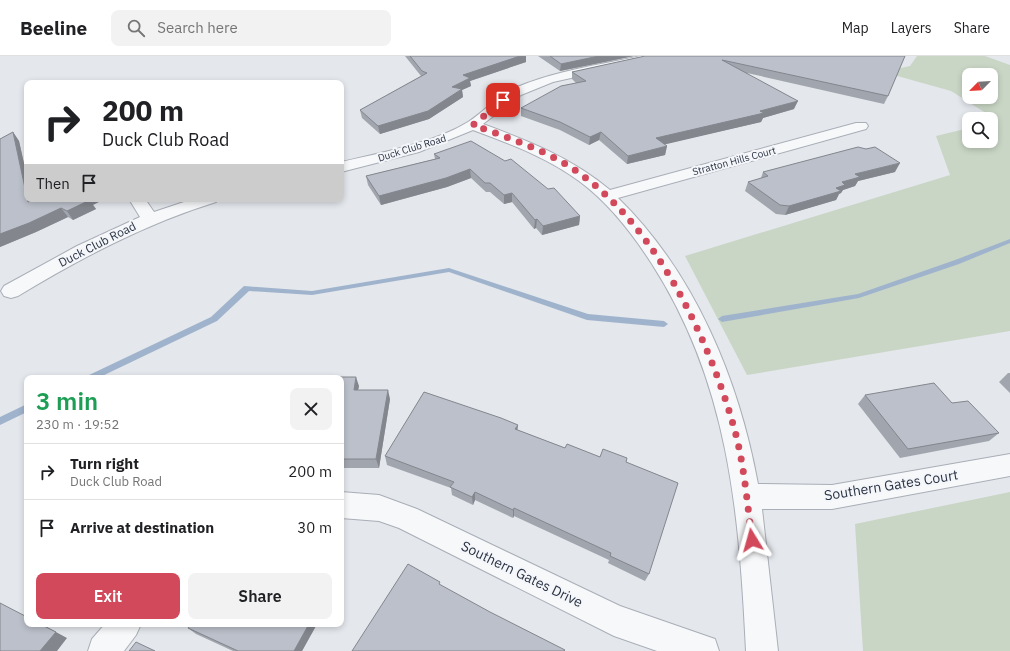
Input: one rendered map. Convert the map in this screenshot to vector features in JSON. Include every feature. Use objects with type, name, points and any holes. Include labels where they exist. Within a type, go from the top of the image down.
[{"type":"street","name":"Duck Club Road","points":[[344,167],[434,142],[473,125],[503,100],[549,79],[658,56]]},
{"type":"street","points":[[473,125],[539,151],[562,162],[607,196],[647,243],[666,270],[691,315],[710,358],[733,426],[746,496],[756,570],[762,651]]},
{"type":"street","name":"Stratton Hills Court","points":[[607,196],[861,126]]},
{"type":"street","points":[[139,202],[149,218]]},
{"type":"street","name":"Duck Club Road","points":[[11,291],[81,250],[149,218],[200,202]]},
{"type":"street","name":"Southern Gates Court","points":[[746,496],[832,497],[1010,465]]},
{"type":"street","name":"Southern Gates Drive","points":[[344,505],[379,508],[407,518],[529,576],[614,620],[703,651]]},
{"type":"street","points":[[104,651],[123,627]]},
{"type":"green space","points":[[917,56],[985,56],[1010,65],[1010,331],[747,375],[685,256],[950,175],[936,136],[962,130],[962,148],[998,148],[998,112],[984,112],[972,104],[998,104],[998,68],[962,68],[962,98],[951,91],[883,72],[910,66]]},
{"type":"green space","points":[[1010,492],[1010,651],[863,651],[855,524]]},
{"type":"building","points":[[410,56],[520,56],[463,75],[470,78],[452,87],[462,89],[428,111],[378,126],[360,110],[427,73],[422,71]]},
{"type":"building","points":[[550,56],[599,56],[561,64]]},
{"type":"building","points":[[645,56],[905,56],[888,96],[722,60],[798,101],[760,111],[764,113],[656,138],[667,146],[628,156],[601,132],[590,137],[560,122],[521,108],[561,86],[586,81],[572,72]]},
{"type":"building","points":[[13,132],[24,183],[24,202],[86,202],[67,211],[61,208],[29,223],[0,234],[0,139]]},
{"type":"building","points":[[471,141],[505,161],[511,159],[548,189],[554,188],[580,216],[543,226],[537,219],[535,220],[512,193],[504,195],[490,183],[485,183],[470,169],[446,178],[379,196],[366,176],[440,158],[434,154]]},
{"type":"building","points":[[858,147],[866,149],[875,147],[900,163],[855,174],[860,177],[842,182],[845,185],[836,188],[841,191],[789,206],[780,205],[748,182],[768,176],[763,172]]},
{"type":"building","points":[[344,377],[356,377],[354,390],[388,390],[376,459],[344,459]]},
{"type":"building","points":[[934,383],[952,403],[968,401],[999,433],[908,449],[865,395]]},
{"type":"building","points":[[424,392],[501,418],[518,425],[515,429],[565,448],[567,444],[600,457],[603,449],[627,458],[626,462],[678,483],[649,574],[610,556],[611,553],[514,508],[513,510],[475,492],[472,497],[450,487],[454,482],[385,456]]},
{"type":"building","points":[[408,564],[440,582],[439,584],[490,612],[565,650],[352,651]]},
{"type":"building","points":[[0,603],[24,615],[24,627],[46,627],[56,632],[40,651],[0,651]]},
{"type":"building","points":[[307,627],[294,651],[238,651],[188,628]]},
{"type":"building","points":[[136,642],[155,651],[129,651]]},
{"type":"waterway","points":[[722,319],[859,296],[957,262],[1010,241]]},
{"type":"waterway","points":[[96,375],[214,319],[247,288],[312,293],[449,270],[587,317],[664,324]]},
{"type":"waterway","points":[[0,421],[24,409]]},
{"type":"route","points":[[503,100],[473,125],[539,151],[562,162],[584,177],[607,196],[628,218],[666,270],[688,309],[705,345],[720,384],[733,426],[746,496],[752,540]]}]
